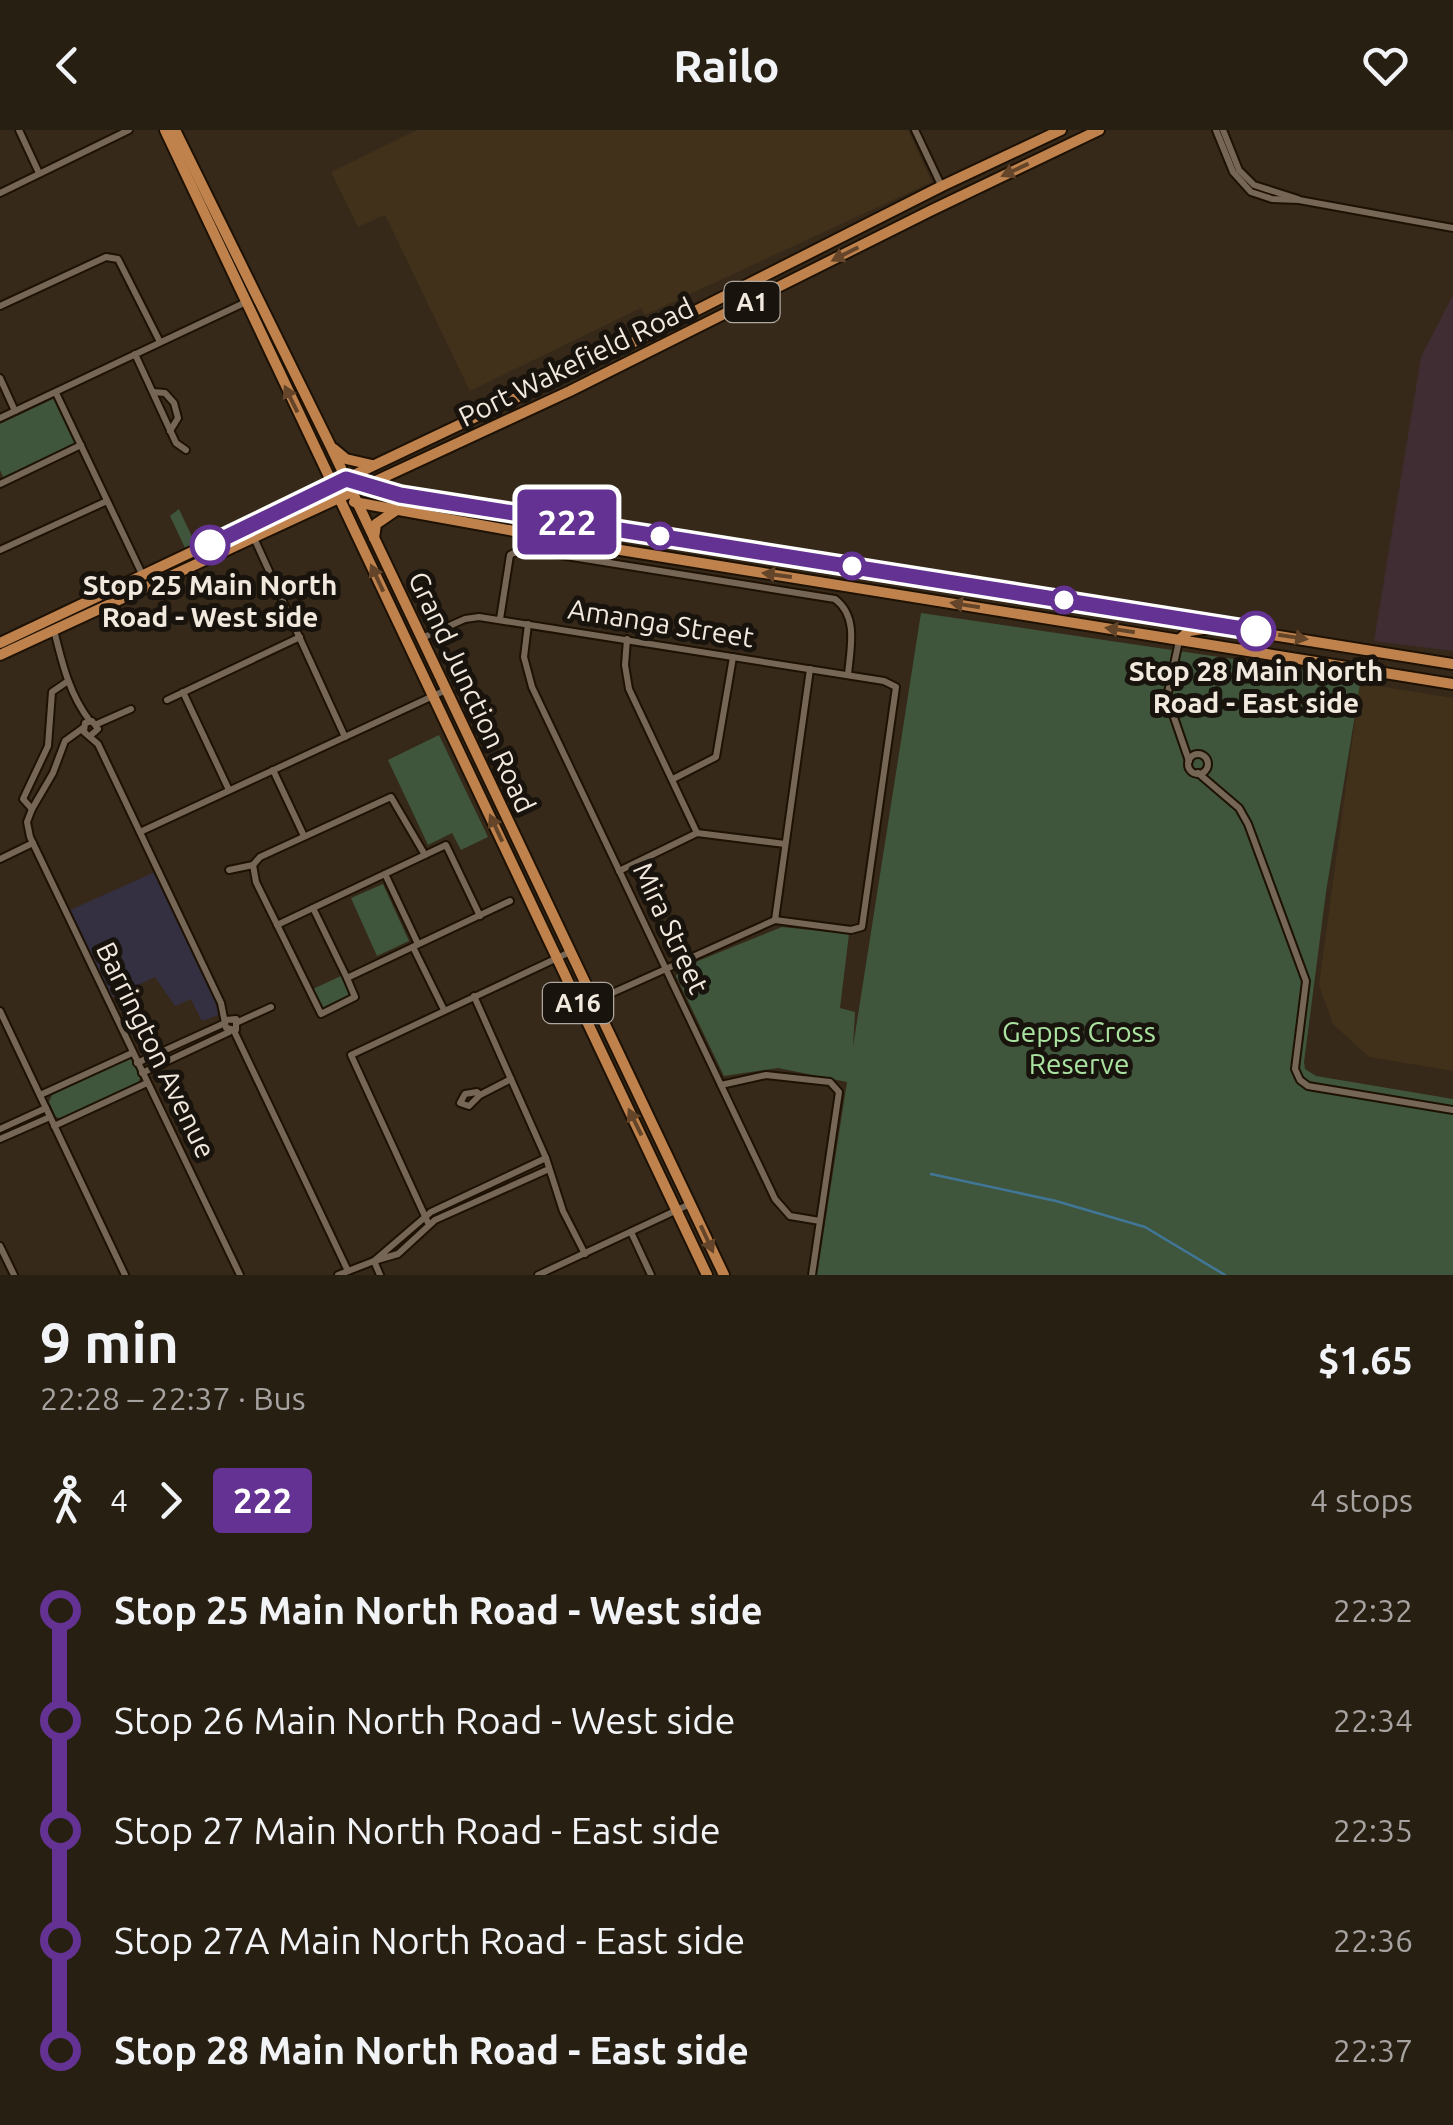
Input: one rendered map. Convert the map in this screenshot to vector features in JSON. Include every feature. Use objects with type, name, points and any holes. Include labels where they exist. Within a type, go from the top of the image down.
[{"type":"highway","name":"Grand Junction Road","points":[[165,130],[707,1275]]},
{"type":"highway","name":"Grand Junction Road","points":[[175,130],[330,445],[724,1275]]},
{"type":"highway","name":"Port Wakefield Road","points":[[333,486],[1061,130]]},
{"type":"highway","name":"Port Wakefield Road","points":[[355,498],[364,486],[728,314],[1099,130]]},
{"type":"highway","points":[[932,210],[942,186],[953,192],[974,190]]},
{"type":"highway","points":[[244,302],[256,297]]},
{"type":"highway","points":[[721,298],[728,314]]},
{"type":"highway","points":[[506,403],[513,418]]},
{"type":"highway","points":[[330,445],[346,459],[372,465]]},
{"type":"highway","points":[[396,472],[394,481],[400,495]]},
{"type":"highway","points":[[346,479],[400,495],[1453,664]]},
{"type":"highway","name":"A1","points":[[0,656],[52,625],[333,486]]},
{"type":"highway","points":[[338,498],[355,498],[396,510],[608,548],[1453,684]]},
{"type":"highway","name":"A1","points":[[146,581],[338,498]]},
{"type":"highway","points":[[374,538],[376,524],[396,510]]},
{"type":"highway","points":[[525,532],[528,516]]},
{"type":"highway","points":[[1160,616],[1176,629],[1180,640]]},
{"type":"highway","name":"A1","points":[[0,643],[52,625]]},
{"type":"highway","points":[[1180,640],[1189,631],[1220,626]]},
{"type":"highway","points":[[404,636],[422,638],[413,655]]},
{"type":"street","points":[[19,130],[40,173]]},
{"type":"street","points":[[0,192],[128,130]]},
{"type":"street","points":[[915,130],[942,186]]},
{"type":"street","points":[[1220,130],[1239,170],[1254,185],[1299,200],[1453,228]]},
{"type":"street","points":[[0,306],[106,256],[118,258],[160,342]]},
{"type":"street","points":[[0,418],[244,302]]},
{"type":"street","points":[[135,354],[176,443],[186,450]]},
{"type":"street","points":[[0,378],[15,411]]},
{"type":"street","points":[[56,392],[146,581]]},
{"type":"street","points":[[152,392],[166,393],[177,409],[178,422],[170,431]]},
{"type":"street","points":[[0,483],[81,445]]},
{"type":"street","points":[[0,550],[107,500]]},
{"type":"street","points":[[253,537],[345,736]]},
{"type":"street","points":[[500,619],[510,554],[522,549],[835,599],[850,619],[848,675]]},
{"type":"street","name":"Amanga Street","points":[[422,638],[465,619],[500,619],[884,681],[896,687],[865,920],[857,930],[775,920]]},
{"type":"street","name":"Mira Street","points":[[528,624],[525,669],[780,1209],[790,1216],[820,1221]]},
{"type":"street","points":[[52,625],[58,657],[90,729],[348,1270]]},
{"type":"street","points":[[168,700],[300,637]]},
{"type":"street","points":[[627,640],[624,665],[629,689],[697,833]]},
{"type":"street","points":[[1180,640],[1170,669],[1167,697],[1190,769],[1202,772],[1210,785],[1239,808],[1248,824],[1306,981],[1294,1069],[1300,1080],[1308,1086],[1453,1110]]},
{"type":"street","points":[[672,780],[716,758],[733,657]]},
{"type":"street","points":[[580,1007],[775,920],[810,669]]},
{"type":"street","points":[[32,808],[23,799],[48,746],[52,692],[68,681]]},
{"type":"street","points":[[140,832],[446,690]]},
{"type":"street","points":[[183,692],[229,790]]},
{"type":"street","points":[[0,859],[33,844],[27,822],[65,741],[131,710]]},
{"type":"street","points":[[1183,745],[1206,759],[1202,772]]},
{"type":"street","points":[[1189,761],[1196,754]]},
{"type":"street","points":[[273,770],[304,836]]},
{"type":"street","points":[[314,908],[355,997],[320,1014],[253,874],[256,858],[391,797],[425,855]]},
{"type":"street","points":[[619,871],[697,833],[785,844]]},
{"type":"street","name":"Barrington Avenue","points":[[33,844],[240,1275]]},
{"type":"street","points":[[277,925],[446,845],[480,916]]},
{"type":"street","points":[[229,870],[253,865]]},
{"type":"street","points":[[385,874],[444,1010]]},
{"type":"street","points":[[346,978],[510,902]]},
{"type":"street","points":[[427,1222],[352,1055],[570,952]]},
{"type":"street","points":[[474,996],[546,1158],[563,1212],[585,1254]]},
{"type":"street","points":[[137,1063],[271,1007]]},
{"type":"street","points":[[0,1011],[125,1275]]},
{"type":"street","points":[[142,1073],[232,1025]]},
{"type":"street","points":[[40,1095],[132,1053]]},
{"type":"street","points":[[721,1085],[778,1074],[836,1086],[812,1275]]},
{"type":"street","points":[[480,1094],[511,1079]]},
{"type":"street","points":[[54,1126],[147,1083]]},
{"type":"street","points":[[0,1129],[46,1108]]},
{"type":"street","points":[[0,1139],[50,1117]]},
{"type":"street","points":[[338,1275],[398,1254],[427,1222],[546,1158]]},
{"type":"street","points":[[427,1222],[549,1169]]},
{"type":"street","points":[[538,1275],[690,1204]]},
{"type":"street","points":[[630,1232],[651,1275]]},
{"type":"street","points":[[0,1246],[14,1275]]},
{"type":"street","points":[[374,1261],[380,1275]]},
{"type":"shaded area","points":[[417,130],[908,130],[932,182],[645,315],[641,308],[470,391],[385,215],[358,227],[331,172]]},
{"type":"shaded area","points":[[1453,295],[1453,651],[1374,641],[1421,357]]},
{"type":"shaded area","points":[[1360,683],[1453,698],[1453,1071],[1369,1057],[1333,1024],[1319,985]]},
{"type":"shaded area","points":[[155,872],[224,1013],[202,1021],[191,999],[175,1006],[155,977],[110,998],[68,911]]},
{"type":"green space","points":[[55,398],[76,443],[4,479],[0,470],[0,424]]},
{"type":"green space","points":[[179,509],[195,543],[185,548],[170,516]]},
{"type":"green space","name":"Gepps Cross Reserve","points":[[921,613],[1361,678],[1326,892],[1305,1069],[1316,1076],[1453,1099],[1453,1275],[817,1275],[847,1082],[778,1068],[724,1076],[676,976],[683,967],[782,927],[849,934],[840,1008],[855,1012],[853,1047]]},
{"type":"green space","points":[[439,735],[488,837],[461,850],[452,833],[428,845],[388,760]]},
{"type":"green space","points":[[383,884],[409,941],[377,956],[351,898]]},
{"type":"green space","points":[[343,975],[353,996],[323,1010],[313,989]]},
{"type":"green space","points":[[130,1058],[141,1075],[138,1084],[64,1119],[56,1117],[49,1102],[52,1095]]},
{"type":"waterway","points":[[931,1174],[1056,1201],[1145,1227],[1225,1275]]},
{"type":"bus line","name":"222","points":[[210,545],[346,479],[400,495],[1256,631]]},
{"type":"place","name":"Stop 25 Main North Road - West side","points":[[210,545]]},
{"type":"place","name":"Stop 28 Main North Road - East side","points":[[1256,631]]}]
